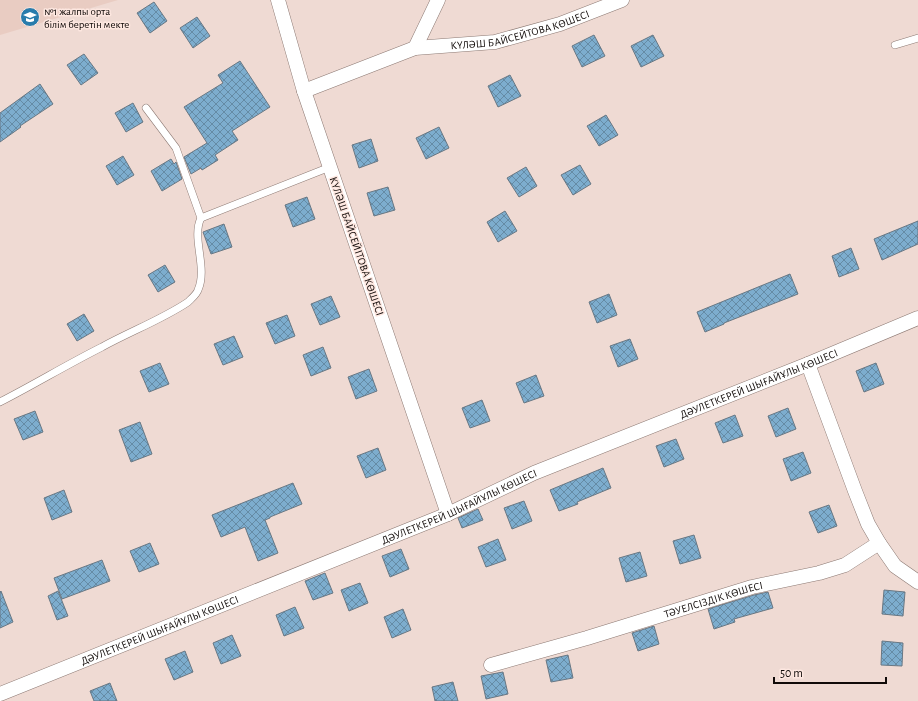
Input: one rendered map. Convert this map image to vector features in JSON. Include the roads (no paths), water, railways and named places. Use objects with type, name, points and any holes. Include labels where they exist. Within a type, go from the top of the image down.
[{"type":"street","name":"КҮЛӘШ БАЙСЕЙІТОВА КӨШЕСІ","points":[[278,0],[304,91],[448,514]]},
{"type":"street","points":[[304,91],[415,48],[438,0]]},
{"type":"street","name":"КҮЛӘШ БАЙСЕЙТОВА КӨШЕСІ","points":[[415,48],[495,42],[560,24],[622,0]]},
{"type":"street","name":"ДӘУЛЕТКЕРЕЙ ШЫҒАЙҰЛЫ КӨШЕСІ","points":[[0,694],[448,514],[534,473],[808,364],[918,318]]},
{"type":"street","points":[[808,364],[868,524],[878,543],[895,566],[918,582]]},
{"type":"street","name":"ТӘУЕЛСІЗДІК КӨШЕСІ","points":[[490,665],[587,638],[752,588],[819,573],[844,565],[878,543]]},
{"type":"lane","points":[[895,45],[918,38]]},
{"type":"lane","points":[[146,108],[176,148],[201,218]]},
{"type":"lane","points":[[0,402],[190,301],[198,290],[202,268],[198,230],[198,224],[201,218],[330,167]]},
{"type":"place","name":"№1 жалпы орта білім беретін мекте","points":[[30,17]]}]
